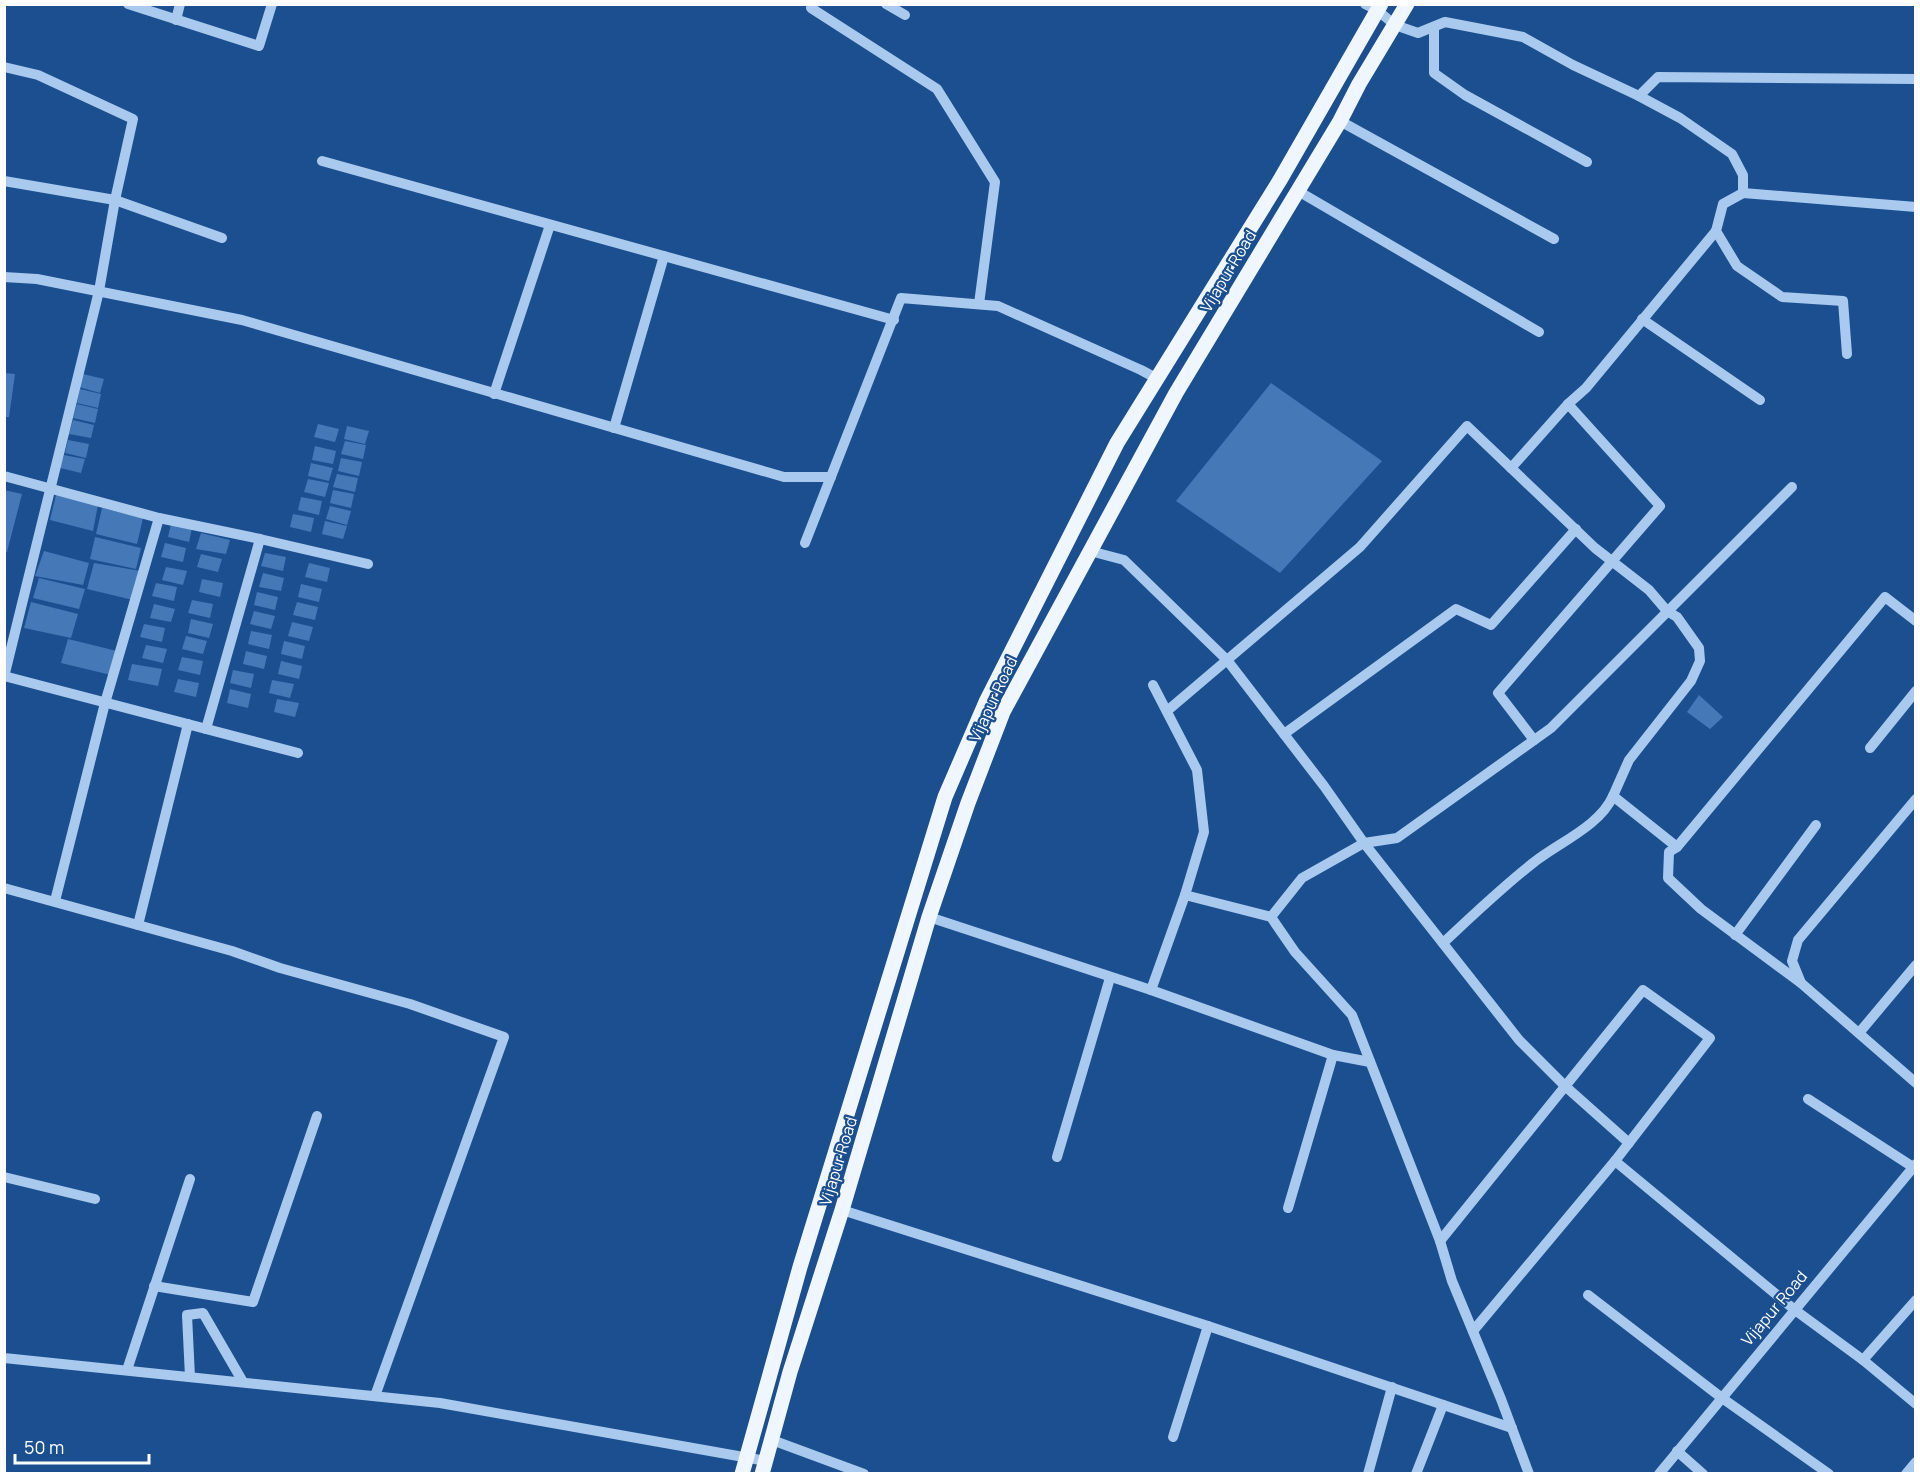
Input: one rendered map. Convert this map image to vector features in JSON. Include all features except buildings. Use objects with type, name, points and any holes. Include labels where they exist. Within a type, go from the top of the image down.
[{"type":"main road","name":"Vijapur Road","points":[[764,1467],[790,1372],[842,1210],[929,917],[968,803],[1003,712],[1176,393],[1340,121],[1359,84],[1407,4]]},
{"type":"main road","name":"Vijapur Road","points":[[742,1473],[800,1267],[945,797],[986,702],[1117,443],[1280,180],[1374,6]]},
{"type":"street","points":[[128,4],[259,46],[273,4]]},
{"type":"street","points":[[176,20],[180,4]]},
{"type":"street","points":[[812,4],[811,8],[936,89],[995,182],[979,304]]},
{"type":"street","points":[[886,4],[904,15]]},
{"type":"street","points":[[1374,6],[1395,25],[1418,33],[1445,22],[1523,37],[1573,65],[1639,96],[1680,118],[1732,154],[1743,175],[1743,194]]},
{"type":"street","points":[[1434,27],[1434,73],[1465,95],[1587,162]]},
{"type":"street","points":[[4,67],[38,75],[133,119],[115,200],[99,291],[5,676],[298,753]]},
{"type":"street","points":[[1639,96],[1658,77],[1916,79]]},
{"type":"street","points":[[1340,121],[1554,239]]},
{"type":"street","points":[[322,161],[894,320]]},
{"type":"street","points":[[4,181],[115,200],[222,238]]},
{"type":"street","points":[[1298,191],[1539,332]]},
{"type":"street","points":[[1511,468],[1568,404],[1586,388],[1716,231],[1723,204],[1743,194],[1916,207]]},
{"type":"street","points":[[494,394],[550,225]]},
{"type":"street","points":[[1716,231],[1737,266],[1782,297],[1843,301],[1847,354]]},
{"type":"street","points":[[614,428],[664,256]]},
{"type":"street","points":[[4,277],[37,279],[242,320],[784,477],[831,477]]},
{"type":"street","points":[[805,543],[901,298],[998,306],[1156,378]]},
{"type":"street","points":[[1642,320],[1760,400]]},
{"type":"street","points":[[1534,740],[1498,693],[1660,506],[1568,404]]},
{"type":"street","points":[[1167,711],[1359,547],[1467,426],[1575,529],[1612,562],[1649,590],[1667,611],[1677,617],[1699,648],[1700,661],[1691,681],[1629,760],[1609,805],[1598,818],[1533,863],[1443,943]]},
{"type":"street","points":[[4,476],[159,518],[368,564]]},
{"type":"street","points":[[1271,917],[1302,878],[1365,843],[1397,838],[1551,728],[1792,487]]},
{"type":"street","points":[[55,901],[105,703],[159,518]]},
{"type":"street","points":[[1284,734],[1456,609],[1491,625],[1575,529]]},
{"type":"street","points":[[207,729],[260,539]]},
{"type":"street","points":[[1090,551],[1124,560],[1227,660],[1365,843],[1519,1040],[1565,1086],[1629,1143]]},
{"type":"street","points":[[1916,621],[1885,597],[1677,847],[1669,852],[1668,878],[1701,909],[1800,983],[1916,1083]]},
{"type":"street","points":[[1151,990],[1185,895],[1204,832],[1197,770],[1153,685]]},
{"type":"street","points":[[1870,748],[1916,691]]},
{"type":"street","points":[[138,925],[188,724]]},
{"type":"street","points":[[1613,796],[1677,847]]},
{"type":"street","points":[[1800,983],[1792,961],[1798,940],[1916,799]]},
{"type":"street","points":[[1735,935],[1816,825]]},
{"type":"street","points":[[4,888],[232,951],[280,968],[410,1004],[504,1037],[375,1396]]},
{"type":"street","points":[[1185,895],[1271,917],[1295,952],[1352,1015],[1440,1241],[1452,1281],[1529,1473]]},
{"type":"street","points":[[929,917],[1151,990],[1333,1055],[1370,1062]]},
{"type":"street","points":[[1859,1033],[1916,965]]},
{"type":"street","points":[[1057,1157],[1110,978]]},
{"type":"street","points":[[1440,1241],[1643,990],[1710,1038],[1615,1161],[1473,1331]]},
{"type":"street","points":[[1288,1208],[1333,1055]]},
{"type":"street","points":[[1808,1099],[1915,1167]]},
{"type":"street","points":[[154,1286],[253,1302],[317,1116]]},
{"type":"street","points":[[1615,1161],[1795,1310],[1863,1360],[1916,1404]]},
{"type":"street","name":"Vijapur Road","points":[[1659,1473],[1915,1167]]},
{"type":"street","points":[[4,1177],[95,1199]]},
{"type":"street","points":[[127,1370],[189,1179]]},
{"type":"street","points":[[842,1210],[1208,1326],[1512,1428]]},
{"type":"street","points":[[1588,1295],[1722,1398],[1829,1473]]},
{"type":"street","points":[[1863,1360],[1916,1300]]},
{"type":"street","points":[[190,1377],[187,1315],[203,1313],[243,1382]]},
{"type":"street","points":[[1173,1437],[1208,1326]]},
{"type":"street","points":[[4,1358],[440,1403],[746,1458],[764,1467]]},
{"type":"street","points":[[1368,1473],[1392,1387]]},
{"type":"street","points":[[1416,1473],[1443,1406]]},
{"type":"street","points":[[772,1440],[864,1473]]},
{"type":"street","points":[[1677,1451],[1704,1473]]},
{"type":"street","points":[[1906,1473],[1916,1462]]}]
